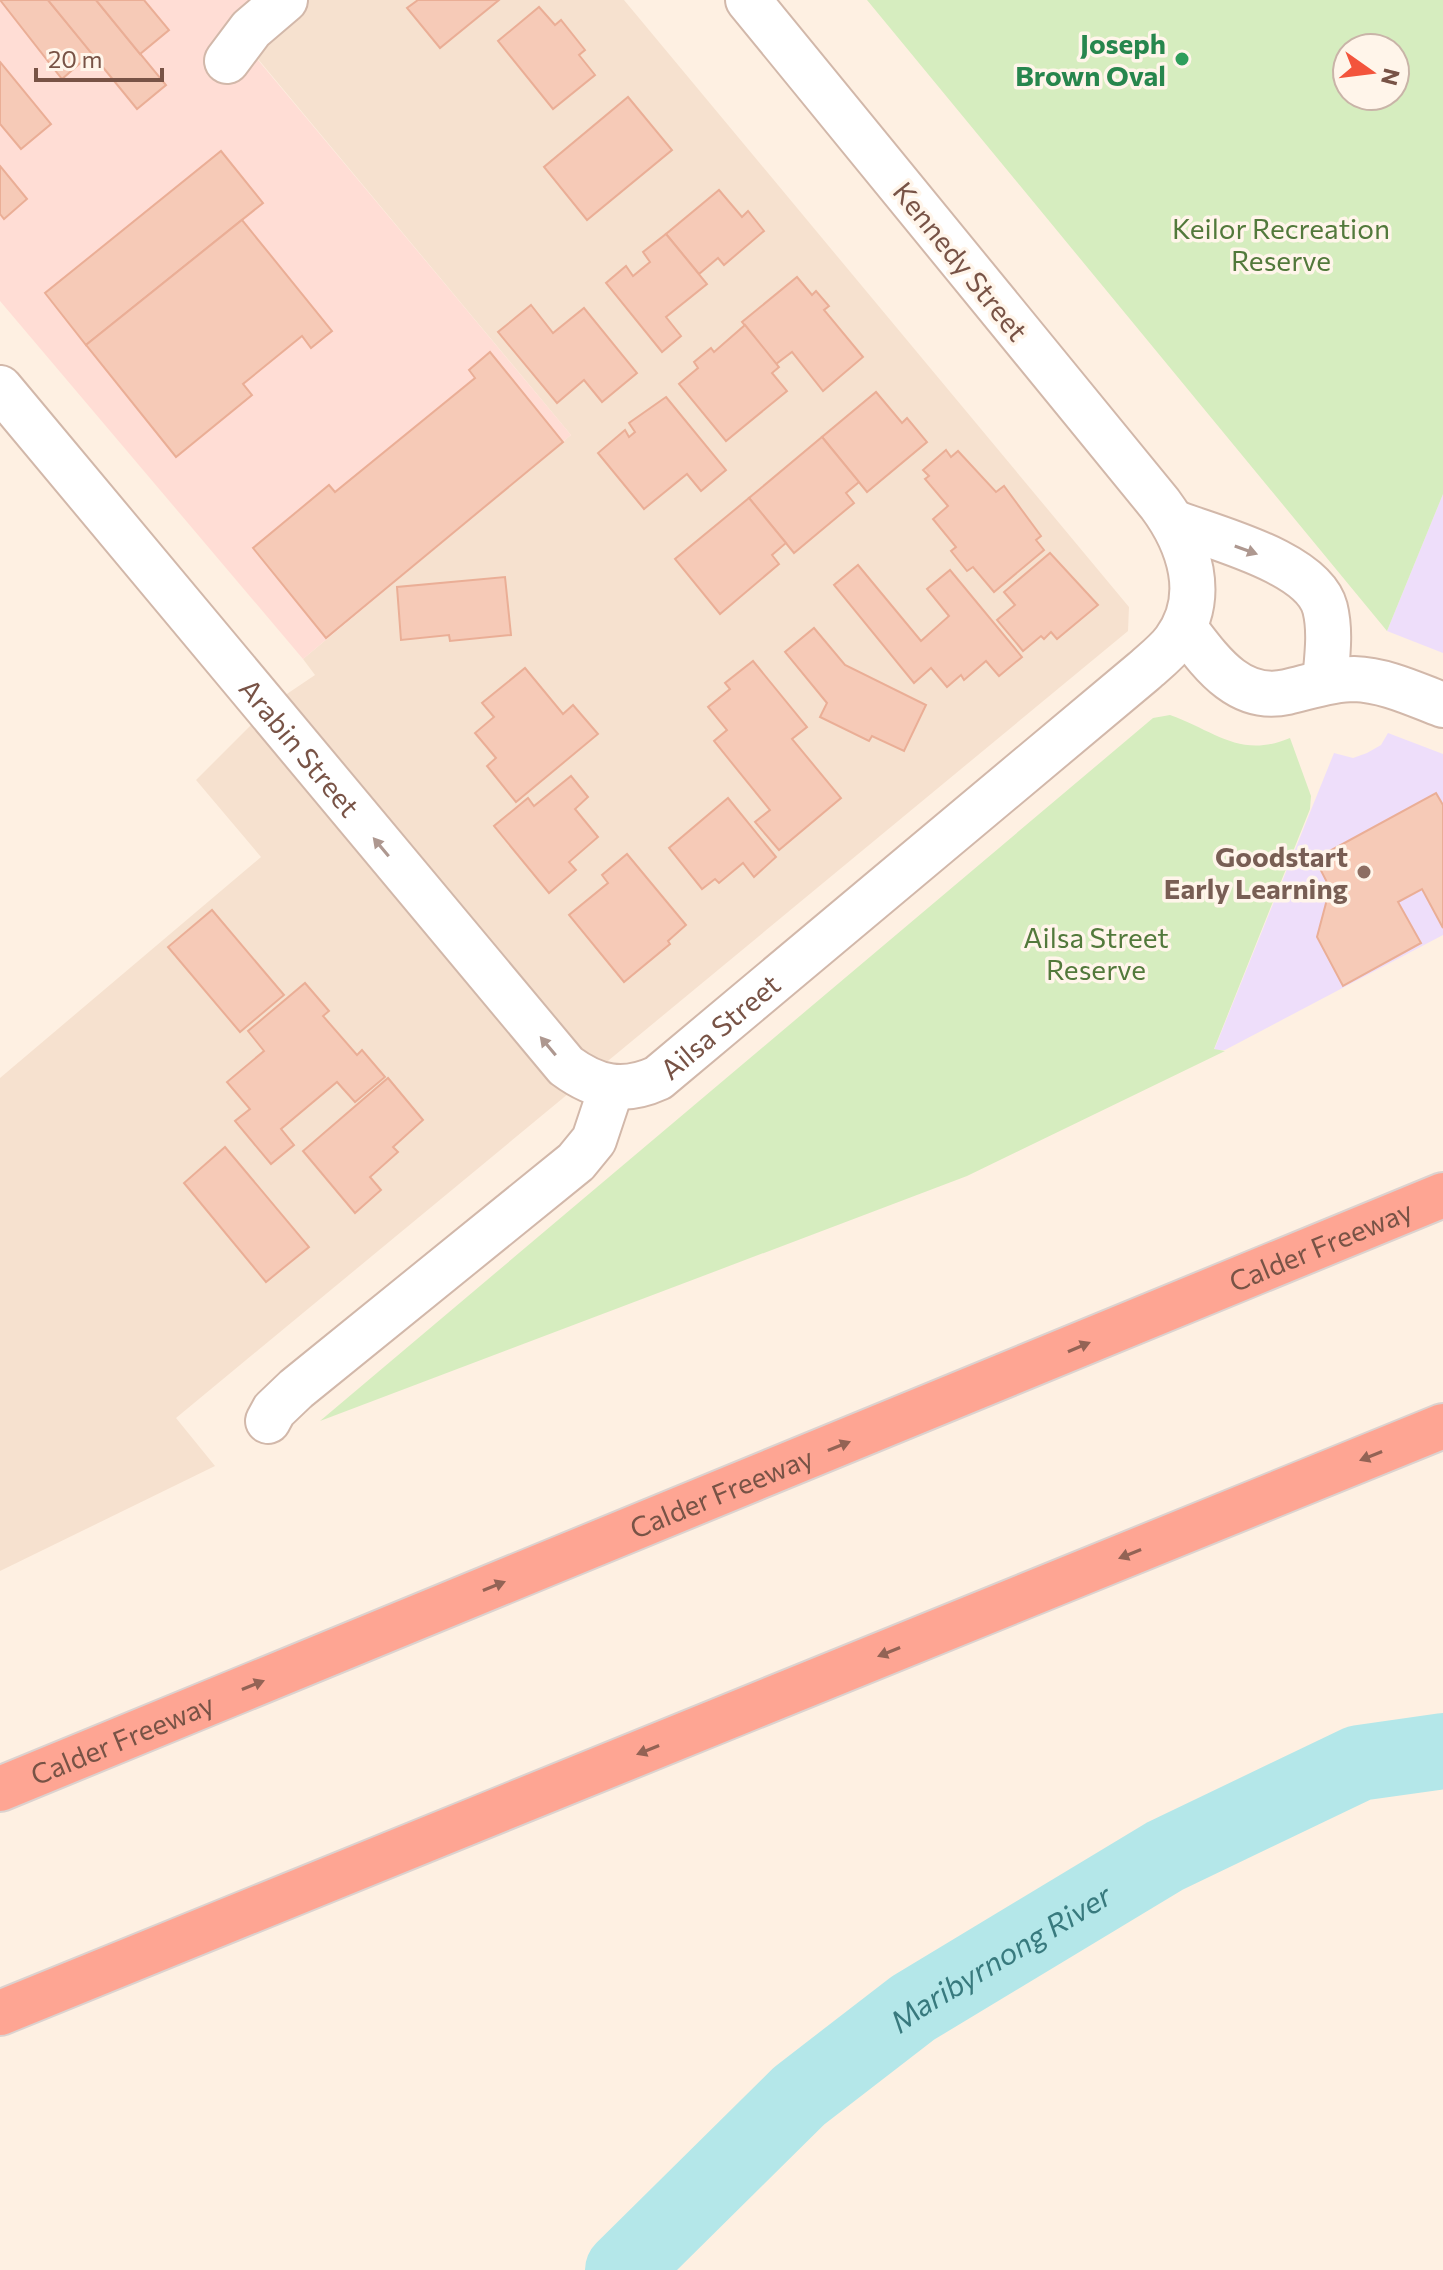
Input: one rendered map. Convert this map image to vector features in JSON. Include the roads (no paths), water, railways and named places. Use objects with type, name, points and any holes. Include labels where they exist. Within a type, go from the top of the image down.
[{"type":"highway","name":"Calder Freeway","points":[[0,1789],[1443,1195]]},
{"type":"highway","points":[[0,2013],[1443,1426]]},
{"type":"street","points":[[227,61],[251,29],[285,0]]},
{"type":"street","name":"Kennedy Street","points":[[748,0],[1173,522],[1185,542],[1193,576],[1184,627]]},
{"type":"street","name":"Arabin Street","points":[[0,388],[558,1058],[575,1073],[611,1089]]},
{"type":"street","points":[[1173,522],[1271,559],[1298,573],[1317,589],[1325,606],[1328,630],[1325,682]]},
{"type":"street","points":[[1184,627],[1220,671],[1250,692],[1282,693],[1325,682],[1366,680],[1443,705]]},
{"type":"street","name":"Ailsa Street","points":[[611,1089],[643,1085],[673,1068],[1144,671],[1174,643],[1184,627]]},
{"type":"street","points":[[268,1421],[274,1410],[296,1389],[576,1162],[594,1140],[611,1089]]},
{"type":"waterway","name":"Maribyrnong River","points":[[623,2270],[799,2096],[913,2008],[1165,1856],[1359,1763],[1443,1751]]},
{"type":"place","name":"Joseph Brown Oval","points":[[1182,59]]},
{"type":"place","name":"Goodstart Early Learning","points":[[1364,872]]},
{"type":"park label","name":"Keilor Recreation Reserve","points":[[1281,244]]},
{"type":"park label","name":"Ailsa Street Reserve","points":[[1096,953]]}]
